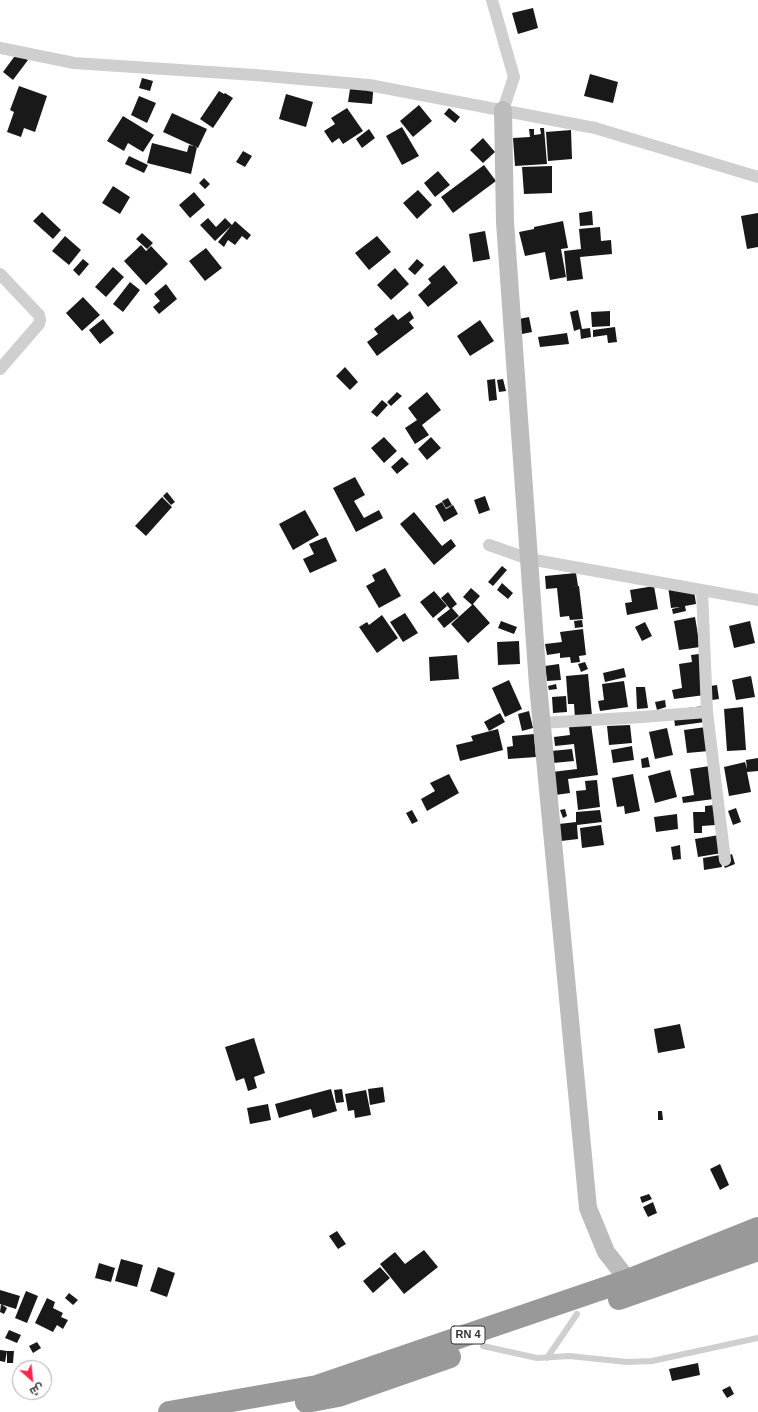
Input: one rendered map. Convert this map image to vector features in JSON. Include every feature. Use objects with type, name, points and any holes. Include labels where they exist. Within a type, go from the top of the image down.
[{"type":"highway","name":"RN 4","points":[[169,1412],[317,1386],[628,1280],[758,1228]]},
{"type":"highway","name":"RN 4","points":[[249,1412],[338,1396],[758,1250]]},
{"type":"street","points":[[492,0],[514,77],[502,110],[505,222],[541,724],[588,1208],[606,1252],[628,1280]]},
{"type":"street","points":[[0,48],[74,64],[255,75],[369,85],[595,128],[758,177]]},
{"type":"street","points":[[0,274],[32,306],[40,320],[39,324],[0,369]]},
{"type":"street","points":[[489,545],[529,559],[758,600]]},
{"type":"street","points":[[702,590],[707,712],[725,860]]},
{"type":"street","points":[[541,724],[642,718],[707,712]]},
{"type":"lane","points":[[547,1358],[577,1314]]},
{"type":"lane","points":[[483,1346],[528,1357],[547,1358],[573,1356],[640,1362],[652,1361],[758,1338]]},
{"type":"building","points":[[533,8],[538,28],[518,34],[512,13]]},
{"type":"building","points":[[17,53],[28,60],[13,80],[3,72]]},
{"type":"building","points":[[590,74],[618,82],[613,103],[584,96]]},
{"type":"building","points":[[142,78],[153,81],[150,91],[139,88]]},
{"type":"building","points":[[374,83],[372,104],[348,102],[350,89]]},
{"type":"building","points":[[19,86],[47,96],[35,132],[24,128],[21,137],[7,132],[14,112],[10,110]]},
{"type":"building","points":[[219,91],[233,98],[213,128],[200,119]]},
{"type":"building","points":[[286,94],[313,102],[306,127],[279,119]]},
{"type":"building","points":[[139,96],[156,103],[147,123],[131,115]]},
{"type":"building","points":[[419,105],[432,121],[413,137],[400,121]]},
{"type":"building","points":[[347,108],[363,131],[343,144],[339,138],[332,143],[324,131],[335,124],[331,118]]},
{"type":"building","points":[[449,108],[460,117],[455,123],[444,114]]},
{"type":"building","points":[[172,113],[207,129],[198,148],[163,132]]},
{"type":"building","points":[[123,116],[154,135],[143,152],[128,143],[124,151],[107,141]]},
{"type":"building","points":[[402,127],[419,156],[402,165],[386,136]]},
{"type":"building","points":[[540,128],[544,128],[547,164],[515,166],[513,138],[530,137],[529,129],[534,129],[534,135],[541,134]]},
{"type":"building","points":[[369,129],[375,138],[362,148],[356,139]]},
{"type":"building","points":[[571,130],[572,159],[548,161],[546,132]]},
{"type":"building","points":[[483,138],[495,152],[483,163],[470,150]]},
{"type":"building","points":[[152,143],[187,152],[189,145],[197,147],[191,174],[147,163]]},
{"type":"building","points":[[243,151],[252,156],[245,167],[236,162]]},
{"type":"building","points":[[129,156],[148,165],[144,173],[125,164]]},
{"type":"building","points":[[484,165],[496,181],[453,213],[441,197]]},
{"type":"building","points":[[552,166],[552,193],[524,194],[522,167]]},
{"type":"building","points":[[438,171],[450,185],[435,197],[424,183]]},
{"type":"building","points":[[204,178],[210,184],[205,189],[199,183]]},
{"type":"building","points":[[113,186],[130,197],[120,214],[102,203]]},
{"type":"building","points":[[418,190],[432,205],[417,219],[403,203]]},
{"type":"building","points":[[194,192],[205,205],[190,218],[179,205]]},
{"type":"building","points":[[592,211],[593,225],[580,226],[579,213]]},
{"type":"building","points":[[42,212],[61,230],[53,239],[33,221]]},
{"type":"building","points":[[758,213],[758,247],[747,249],[741,216]]},
{"type":"building","points":[[208,218],[216,227],[225,218],[232,225],[235,221],[251,235],[247,240],[242,236],[235,245],[228,240],[224,247],[218,242],[231,226],[215,241],[200,225]]},
{"type":"building","points":[[563,221],[568,248],[561,249],[566,277],[550,280],[545,252],[525,256],[519,232],[534,229],[534,227]]},
{"type":"building","points":[[600,227],[601,241],[611,240],[612,254],[580,257],[583,279],[567,281],[564,251],[581,249],[579,229]]},
{"type":"building","points":[[485,231],[490,259],[473,262],[469,234]]},
{"type":"building","points":[[142,233],[153,243],[147,249],[136,239]]},
{"type":"building","points":[[65,236],[81,250],[69,265],[52,251]]},
{"type":"building","points":[[377,236],[391,252],[369,270],[355,253]]},
{"type":"building","points":[[141,245],[146,251],[151,246],[168,264],[146,285],[124,261]]},
{"type":"building","points":[[206,248],[222,268],[205,281],[189,261]]},
{"type":"building","points":[[83,259],[89,264],[79,276],[73,270]]},
{"type":"building","points":[[417,259],[424,265],[415,275],[408,269]]},
{"type":"building","points":[[444,265],[458,283],[428,307],[418,295],[431,283],[428,279]]},
{"type":"building","points":[[113,267],[124,277],[106,297],[95,287]]},
{"type":"building","points":[[395,268],[409,284],[391,300],[377,285]]},
{"type":"building","points":[[130,282],[140,290],[123,312],[113,304]]},
{"type":"building","points":[[166,284],[177,299],[159,314],[153,307],[160,301],[154,294]]},
{"type":"building","points":[[83,297],[100,315],[82,331],[66,313]]},
{"type":"building","points":[[578,310],[582,329],[590,328],[591,337],[581,339],[580,329],[574,331],[570,312]]},
{"type":"building","points":[[410,311],[414,318],[409,322],[414,328],[377,356],[367,342],[378,334],[374,329],[393,314],[398,320]]},
{"type":"building","points":[[610,311],[610,326],[592,327],[591,312]]},
{"type":"building","points":[[529,317],[532,332],[522,334],[519,319]]},
{"type":"building","points":[[103,319],[114,333],[100,344],[89,330]]},
{"type":"building","points":[[480,320],[494,341],[470,356],[457,336]]},
{"type":"building","points":[[615,327],[617,342],[608,343],[607,335],[593,337],[593,330]]},
{"type":"building","points":[[567,333],[569,344],[540,347],[538,337]]},
{"type":"building","points":[[345,367],[358,382],[350,390],[336,376]]},
{"type":"building","points":[[495,379],[497,400],[489,401],[487,380]]},
{"type":"building","points":[[503,379],[506,391],[499,392],[497,380]]},
{"type":"building","points":[[397,392],[402,396],[391,406],[387,402]]},
{"type":"building","points":[[427,392],[441,410],[422,425],[429,435],[415,444],[405,428],[417,420],[408,408]]},
{"type":"building","points":[[382,400],[388,405],[377,417],[371,412]]},
{"type":"building","points":[[384,437],[397,451],[384,463],[371,448]]},
{"type":"building","points":[[431,437],[441,448],[427,460],[418,449]]},
{"type":"building","points":[[402,457],[409,464],[397,474],[391,467]]},
{"type":"building","points":[[355,477],[365,495],[354,501],[364,518],[379,510],[383,518],[356,532],[333,488]]},
{"type":"building","points":[[167,492],[175,502],[171,505],[163,496]]},
{"type":"building","points":[[485,496],[490,510],[479,514],[474,500]]},
{"type":"building","points":[[162,497],[172,507],[146,536],[135,526]]},
{"type":"building","points":[[448,498],[452,505],[446,508],[442,501]]},
{"type":"building","points":[[442,502],[446,509],[453,505],[458,514],[444,522],[435,506]]},
{"type":"building","points":[[305,510],[319,535],[293,550],[279,524]]},
{"type":"building","points":[[414,512],[442,546],[451,539],[456,546],[434,565],[400,524]]},
{"type":"building","points":[[326,537],[337,561],[310,573],[303,559],[314,554],[309,544]]},
{"type":"building","points":[[502,566],[507,570],[493,586],[488,582]]},
{"type":"building","points":[[385,568],[401,596],[379,608],[366,586],[375,581],[372,575]]},
{"type":"building","points":[[576,573],[578,586],[570,587],[579,586],[583,619],[570,620],[569,616],[560,617],[557,588],[546,589],[545,576]]},
{"type":"building","points":[[502,583],[513,593],[508,599],[497,590]]},
{"type":"building","points":[[693,583],[696,604],[685,606],[686,611],[673,614],[672,609],[680,607],[671,608],[668,586]]},
{"type":"building","points":[[654,586],[658,609],[627,615],[625,603],[632,602],[630,590]]},
{"type":"building","points":[[471,588],[480,596],[473,604],[490,623],[468,643],[451,624],[472,605],[463,597]]},
{"type":"building","points":[[434,591],[447,606],[433,618],[420,602]]},
{"type":"building","points":[[448,592],[457,604],[452,608],[459,616],[444,628],[437,619],[450,609],[441,598]]},
{"type":"building","points":[[405,613],[418,633],[403,642],[390,622]]},
{"type":"building","points":[[382,615],[398,638],[377,653],[359,627],[367,622],[369,625]]},
{"type":"building","points":[[695,617],[700,647],[679,650],[674,621]]},
{"type":"building","points":[[582,620],[583,627],[575,628],[574,621]]},
{"type":"building","points":[[501,621],[517,627],[514,634],[498,628]]},
{"type":"building","points":[[750,621],[755,643],[734,648],[729,626]]},
{"type":"building","points":[[645,622],[652,636],[642,641],[635,627]]},
{"type":"building","points":[[583,629],[586,655],[579,656],[580,662],[571,663],[570,657],[560,658],[560,653],[547,655],[545,644],[562,642],[560,632]]},
{"type":"building","points":[[519,641],[520,664],[498,665],[497,642]]},
{"type":"building","points":[[699,654],[705,695],[674,699],[672,690],[682,688],[679,664],[692,662],[691,655]]},
{"type":"building","points":[[457,655],[459,679],[430,681],[429,657]]},
{"type":"building","points":[[585,662],[588,669],[581,672],[578,664]]},
{"type":"building","points":[[559,664],[561,680],[547,681],[545,666]]},
{"type":"building","points":[[624,668],[626,677],[605,682],[603,673]]},
{"type":"building","points":[[588,674],[592,716],[575,718],[574,704],[568,704],[566,676]]},
{"type":"building","points":[[751,676],[755,697],[736,700],[732,680]]},
{"type":"building","points":[[509,680],[522,709],[505,717],[492,688]]},
{"type":"building","points":[[624,681],[628,707],[600,711],[598,701],[604,700],[602,684]]},
{"type":"building","points":[[556,684],[557,689],[549,690],[548,686]]},
{"type":"building","points":[[717,685],[719,699],[712,700],[710,686]]},
{"type":"building","points":[[636,687],[645,687],[648,708],[637,709]]},
{"type":"building","points":[[566,696],[567,712],[553,713],[552,697]]},
{"type":"building","points":[[665,700],[666,707],[657,710],[655,702]]},
{"type":"building","points":[[703,706],[705,722],[675,726],[673,710]]},
{"type":"building","points":[[743,707],[746,750],[727,751],[724,709]]},
{"type":"building","points":[[529,711],[533,728],[522,731],[518,714]]},
{"type":"building","points":[[500,713],[505,722],[489,731],[484,722]]},
{"type":"building","points":[[591,724],[598,775],[568,779],[570,793],[555,795],[552,772],[577,769],[574,744],[555,746],[554,737],[570,735],[569,727]]},
{"type":"building","points":[[630,725],[632,743],[609,745],[607,726]]},
{"type":"building","points":[[706,727],[709,751],[687,753],[684,730]]},
{"type":"building","points":[[667,728],[673,755],[655,759],[649,732]]},
{"type":"building","points":[[498,729],[503,750],[460,761],[456,745],[473,741],[471,736]]},
{"type":"building","points":[[534,734],[536,757],[508,759],[507,747],[513,746],[512,736]]},
{"type":"building","points":[[632,746],[634,760],[613,763],[611,750]]},
{"type":"building","points":[[572,749],[574,761],[553,763],[551,751]]},
{"type":"building","points":[[648,757],[650,767],[642,768],[641,759]]},
{"type":"building","points":[[758,758],[758,771],[747,772],[751,792],[729,796],[724,767],[745,762],[747,769],[746,760]]},
{"type":"building","points":[[710,766],[714,799],[683,803],[682,797],[694,795],[690,769]]},
{"type":"building","points":[[670,770],[677,797],[655,803],[648,776]]},
{"type":"building","points":[[449,774],[459,793],[427,811],[421,799],[435,791],[430,783]]},
{"type":"building","points":[[633,774],[640,811],[625,814],[624,806],[617,807],[612,778]]},
{"type":"building","points":[[597,780],[600,807],[578,810],[576,791],[586,790],[585,781]]},
{"type":"building","points":[[714,805],[715,825],[702,826],[702,833],[694,833],[693,812],[705,812],[705,806]]},
{"type":"building","points":[[736,808],[741,822],[733,825],[728,811]]},
{"type":"building","points":[[565,809],[567,816],[563,818],[560,810]]},
{"type":"building","points":[[412,810],[418,821],[412,824],[406,813]]},
{"type":"building","points":[[600,810],[602,822],[577,825],[578,839],[561,841],[559,824],[576,822],[576,812]]},
{"type":"building","points":[[677,814],[678,829],[656,832],[654,817]]},
{"type":"building","points":[[601,825],[604,845],[582,848],[580,828]]},
{"type":"building","points":[[719,835],[722,853],[698,857],[695,839]]},
{"type":"building","points":[[680,845],[681,859],[673,860],[671,847]]},
{"type":"building","points":[[732,854],[735,864],[725,868],[721,858]]},
{"type":"building","points":[[720,855],[722,867],[704,870],[703,858]]},
{"type":"building","points":[[680,1024],[685,1048],[658,1053],[654,1029]]},
{"type":"building","points":[[254,1038],[265,1073],[254,1077],[257,1088],[248,1091],[244,1078],[236,1081],[225,1047]]},
{"type":"building","points":[[383,1087],[385,1102],[370,1105],[368,1089]]},
{"type":"building","points":[[331,1089],[337,1111],[313,1118],[311,1109],[279,1118],[275,1104]]},
{"type":"building","points":[[342,1089],[344,1102],[336,1103],[334,1090]]},
{"type":"building","points":[[366,1090],[371,1115],[355,1118],[354,1110],[348,1111],[345,1094]]},
{"type":"building","points":[[268,1104],[271,1120],[250,1124],[247,1108]]},
{"type":"building","points":[[658,1111],[662,1111],[663,1120],[658,1120]]},
{"type":"building","points":[[720,1164],[729,1185],[720,1190],[710,1169]]},
{"type":"building","points":[[649,1194],[652,1199],[642,1203],[640,1197]]},
{"type":"building","points":[[653,1202],[657,1213],[648,1217],[643,1207]]},
{"type":"building","points":[[337,1231],[346,1244],[338,1249],[329,1236]]},
{"type":"building","points":[[424,1250],[438,1267],[404,1294],[380,1264],[395,1252],[405,1264]]},
{"type":"building","points":[[121,1259],[143,1265],[137,1287],[115,1281]]},
{"type":"building","points":[[99,1263],[115,1268],[111,1282],[95,1278]]},
{"type":"building","points":[[158,1267],[175,1273],[167,1297],[150,1291]]},
{"type":"building","points":[[380,1267],[390,1278],[373,1293],[363,1281]]},
{"type":"building","points":[[0,1290],[20,1296],[16,1309],[0,1304]]},
{"type":"building","points":[[26,1291],[38,1296],[27,1323],[15,1318]]},
{"type":"building","points":[[69,1293],[78,1300],[73,1305],[65,1298]]},
{"type":"building","points":[[47,1298],[55,1302],[53,1308],[63,1313],[61,1317],[68,1320],[63,1329],[57,1325],[53,1332],[35,1323]]},
{"type":"building","points":[[1,1304],[7,1308],[4,1314],[0,1312]]},
{"type":"building","points":[[9,1330],[21,1335],[17,1343],[5,1338]]},
{"type":"building","points":[[37,1342],[41,1348],[33,1353],[29,1346]]},
{"type":"building","points":[[0,1350],[7,1351],[5,1362],[0,1361]]},
{"type":"building","points":[[7,1351],[14,1351],[12,1363],[7,1363]]},
{"type":"building","points":[[698,1363],[700,1375],[672,1381],[669,1369]]},
{"type":"building","points":[[730,1386],[734,1394],[727,1398],[722,1390]]}]
